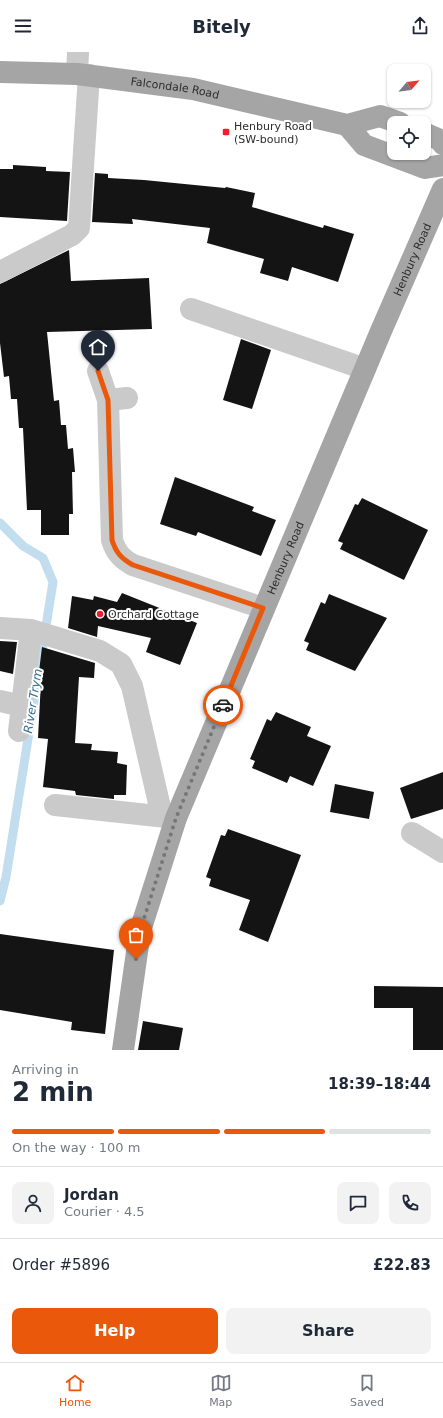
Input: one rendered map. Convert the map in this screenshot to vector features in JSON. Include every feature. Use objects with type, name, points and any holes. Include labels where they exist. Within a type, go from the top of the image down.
[{"type":"main road","name":"Falcondale Road","points":[[0,72],[83,75],[193,89],[347,125],[380,116],[387,118]]},
{"type":"main road","points":[[347,125],[364,145],[425,168],[443,165]]},
{"type":"main road","points":[[431,136],[440,140],[443,144]]},
{"type":"main road","name":"Henbury Road","points":[[123,1050],[140,931],[169,817],[263,608],[443,189]]},
{"type":"street","points":[[0,272],[72,234],[79,228],[83,75],[78,52]]},
{"type":"street","points":[[191,309],[365,369]]},
{"type":"street","points":[[98,371],[118,399],[112,540],[116,551],[122,559],[133,565],[263,608]]},
{"type":"street","points":[[0,628],[31,630],[100,650],[121,664],[132,686],[169,817],[55,804]]},
{"type":"street","points":[[19,732],[31,630]]},
{"type":"street","points":[[0,701],[22,706]]},
{"type":"street","points":[[412,833],[443,852]]},
{"type":"building","points":[[13,165],[46,167],[46,171],[70,172],[67,221],[0,217],[0,169],[13,169]]},
{"type":"building","points":[[95,173],[108,174],[108,178],[226,187],[255,193],[252,207],[323,228],[324,225],[354,234],[338,282],[292,267],[288,281],[260,273],[264,259],[207,243],[210,228],[132,219],[133,224],[92,222]]},
{"type":"building","points":[[69,250],[71,281],[149,278],[152,329],[47,332],[54,401],[59,400],[61,425],[66,425],[68,449],[73,448],[75,472],[72,472],[73,514],[69,514],[69,535],[41,535],[41,510],[27,510],[23,428],[19,428],[17,399],[11,399],[9,376],[4,377],[0,343],[0,284]]},
{"type":"building","points":[[241,339],[271,350],[252,409],[223,400]]},
{"type":"building","points":[[175,477],[254,507],[252,511],[276,520],[261,556],[198,532],[196,536],[160,524]]},
{"type":"building","points":[[362,498],[428,530],[404,580],[340,549],[343,543],[338,541],[355,504],[358,505]]},
{"type":"building","points":[[122,593],[197,623],[180,665],[146,652],[151,638],[98,626],[97,637],[68,628],[72,596],[93,600],[94,596],[117,602]]},
{"type":"building","points":[[329,594],[387,618],[355,671],[306,650],[309,643],[304,641],[321,602],[325,604]]},
{"type":"building","points":[[0,641],[17,642],[13,674],[0,671]]},
{"type":"building","points":[[42,647],[95,663],[94,678],[79,677],[75,743],[92,744],[91,750],[118,752],[117,763],[127,765],[126,795],[114,795],[114,799],[76,795],[75,791],[43,787],[48,739],[38,738],[41,681],[38,680]]},
{"type":"building","points":[[276,712],[311,727],[307,736],[331,746],[313,786],[290,776],[287,783],[252,768],[255,761],[250,759],[267,719],[271,721]]},
{"type":"building","points":[[443,772],[443,809],[411,819],[400,788]]},
{"type":"building","points":[[335,784],[374,792],[369,819],[330,812]]},
{"type":"building","points":[[228,829],[301,855],[268,942],[239,930],[250,900],[209,886],[211,879],[206,877],[221,835],[225,836]]},
{"type":"building","points":[[0,934],[114,950],[105,1034],[71,1030],[72,1022],[0,1010]]},
{"type":"building","points":[[374,986],[443,987],[443,1050],[413,1050],[413,1008],[374,1008]]},
{"type":"building","points":[[143,1021],[183,1028],[179,1050],[138,1050]]},
{"type":"waterway","name":"River Trym","points":[[0,523],[23,546],[43,558],[53,582],[6,877],[0,901]]},
{"type":"way so far","points":[[136,959],[140,931],[176,818],[223,705]]},
{"type":"place","name":"Henbury Road (SW-bound)","points":[[226,132]]},
{"type":"place","name":"Orchard Cottage","points":[[100,614]]},
{"type":"route","points":[[98,371],[105,387],[108,400],[112,540],[116,551],[122,559],[133,565],[263,608],[223,705]]}]
